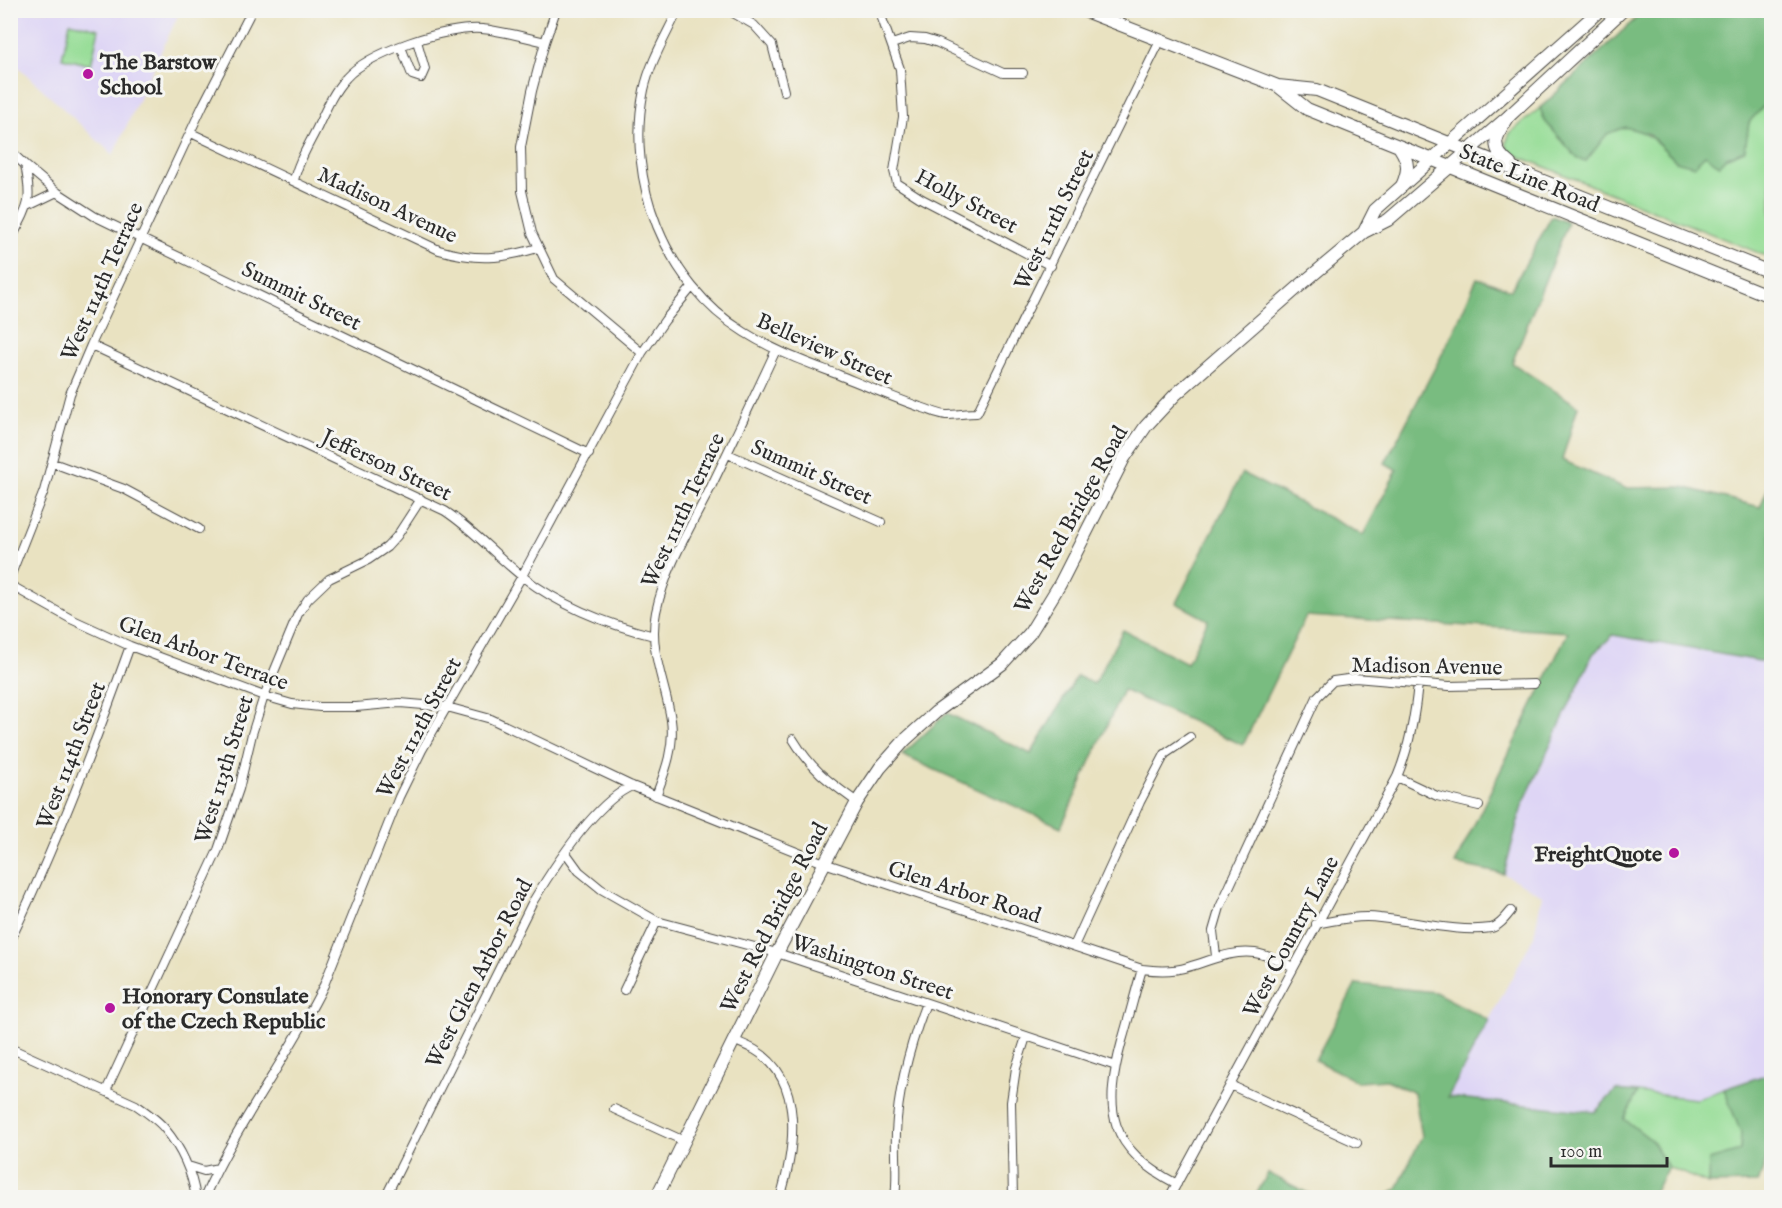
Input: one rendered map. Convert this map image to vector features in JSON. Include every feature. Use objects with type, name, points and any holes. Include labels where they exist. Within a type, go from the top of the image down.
[{"type":"main road","name":"State Line Road","points":[[1082,10],[1278,86],[1317,90],[1772,273]]},
{"type":"main road","name":"West Red Bridge Road","points":[[1364,232],[1376,210],[1600,10]]},
{"type":"main road","name":"West Red Bridge Road","points":[[656,1197],[777,953],[857,801],[880,768],[905,740],[936,712],[1002,664],[1030,633],[1060,584],[1124,458],[1157,413],[1364,232],[1388,220],[1470,151],[1623,10]]},
{"type":"main road","name":"State Line Road","points":[[1278,86],[1307,109],[1772,297]]},
{"type":"main road","points":[[1509,116],[1498,134],[1496,147],[1499,156],[1518,170]]},
{"type":"main road","points":[[1400,148],[1408,164],[1408,172],[1402,186]]},
{"type":"street","name":"West 114th Terrace","points":[[10,577],[44,491],[70,394],[140,237],[252,10]]},
{"type":"street","points":[[556,10],[545,42],[526,118],[521,147],[522,191],[538,248],[554,279],[642,353]]},
{"type":"street","name":"Belleview Street","points":[[678,10],[649,71],[644,90],[639,122],[641,172],[669,252],[692,287],[742,331],[776,350],[944,415],[977,412]]},
{"type":"street","points":[[728,10],[754,25],[772,45],[784,91]]},
{"type":"street","points":[[879,10],[892,45],[910,38],[925,39],[1003,73],[1023,73]]},
{"type":"street","points":[[294,181],[334,93],[354,70],[371,59],[441,32],[471,28],[494,30],[545,42]]},
{"type":"street","points":[[401,47],[412,75],[421,78],[425,69],[417,41]]},
{"type":"street","name":"West 111th Street","points":[[977,412],[1160,41]]},
{"type":"street","name":"Holly Street","points":[[892,45],[900,69],[903,103],[903,117],[894,171],[897,183],[922,199],[1051,266]]},
{"type":"street","name":"Madison Avenue","points":[[190,133],[439,250],[458,256],[487,259],[512,256],[538,248]]},
{"type":"street","name":"Summit Street","points":[[10,151],[57,192],[94,216],[589,454]]},
{"type":"street","points":[[10,241],[28,206],[30,189],[25,165]]},
{"type":"street","points":[[28,206],[57,192]]},
{"type":"street","name":"West 112th Street","points":[[204,1197],[218,1168],[314,1004],[399,797],[422,750],[522,576],[642,353],[692,287]]},
{"type":"street","name":"Jefferson Street","points":[[91,345],[446,511],[467,525],[522,576],[554,598],[620,627],[654,636]]},
{"type":"street","name":"West 111th Terrace","points":[[656,796],[672,743],[671,721],[656,661],[655,615],[660,595],[674,560],[728,454],[776,350]]},
{"type":"street","name":"Summit Street","points":[[728,454],[881,522]]},
{"type":"street","points":[[52,463],[124,489],[199,530]]},
{"type":"street","name":"West 113th Street","points":[[106,1091],[218,850],[239,789],[264,696],[288,635],[308,599],[329,579],[368,560],[387,547],[398,537],[421,499]]},
{"type":"street","name":"Glen Arbor Terrace","points":[[10,585],[71,619],[130,646],[264,696],[292,704],[320,707],[400,703],[447,707],[491,719],[632,786]]},
{"type":"street","name":"West 114th Street","points":[[10,941],[58,839],[130,646]]},
{"type":"street","name":"Madison Avenue","points":[[1216,956],[1213,931],[1220,907],[1317,697],[1333,681],[1355,678],[1468,686],[1534,684]]},
{"type":"street","name":"West Country Lane","points":[[1169,1197],[1397,777],[1413,728],[1418,683]]},
{"type":"street","points":[[1074,946],[1140,802],[1165,754],[1190,737]]},
{"type":"street","points":[[793,739],[805,759],[819,774],[857,801]]},
{"type":"street","points":[[1397,777],[1437,796],[1479,806]]},
{"type":"street","name":"Glen Arbor Road","points":[[632,786],[824,863],[1142,969],[1175,970],[1216,956],[1237,952],[1255,953],[1294,967]]},
{"type":"street","name":"West Glen Arbor Road","points":[[385,1197],[515,934],[556,863],[599,810],[620,791],[632,786]]},
{"type":"street","name":"Washington Street","points":[[566,853],[579,871],[602,889],[657,921],[777,953],[1116,1066]]},
{"type":"street","points":[[1316,924],[1347,918],[1377,917],[1464,928],[1493,928],[1504,921],[1511,911]]},
{"type":"street","points":[[624,990],[657,921]]},
{"type":"street","points":[[1142,969],[1116,1066],[1112,1106],[1119,1134],[1128,1148],[1143,1164],[1177,1184]]},
{"type":"street","points":[[895,1197],[896,1132],[900,1095],[915,1032],[926,1003]]},
{"type":"street","points":[[1013,1197],[1011,1102],[1016,1068],[1026,1036]]},
{"type":"street","points":[[733,1040],[755,1050],[773,1065],[783,1082],[791,1105],[792,1151],[780,1197]]},
{"type":"street","points":[[10,1048],[136,1105],[165,1129],[188,1166],[196,1197]]},
{"type":"street","points":[[1230,1085],[1357,1143]]},
{"type":"street","points":[[614,1109],[684,1141]]},
{"type":"street","points":[[188,1166],[204,1171],[218,1168]]},
{"type":"shaded area","name":"The Barstow School","points":[[10,11],[180,11],[113,155],[11,60]]},
{"type":"shaded area","points":[[1614,635],[1771,663],[1771,1073],[1696,1099],[1616,1090],[1595,1112],[1448,1097],[1534,936],[1542,895],[1504,874],[1522,806],[1593,654]]},
{"type":"green space","points":[[1644,11],[1771,11],[1771,98],[1749,122],[1745,150],[1727,157],[1719,165],[1705,155],[1694,166],[1676,161],[1649,134],[1625,127],[1607,134],[1586,161],[1578,159],[1545,121],[1540,108]]},
{"type":"green space","points":[[70,22],[99,29],[91,65],[62,58]]},
{"type":"green space","points":[[1771,98],[1771,258],[1513,154],[1506,143],[1510,133],[1540,108],[1545,121],[1586,161],[1607,134],[1626,127],[1636,129],[1654,140],[1676,161],[1704,155],[1727,157],[1744,150],[1749,122]]},
{"type":"green space","points":[[1552,216],[1568,223],[1512,363],[1578,406],[1562,460],[1625,488],[1683,487],[1760,507],[1771,480],[1771,663],[1613,635],[1593,654],[1522,806],[1504,874],[1455,864],[1568,632],[1306,616],[1243,745],[1123,690],[1061,827],[902,755],[947,713],[1031,754],[1077,676],[1094,684],[1123,630],[1187,663],[1208,620],[1176,603],[1242,473],[1363,535],[1397,470],[1385,463],[1451,337],[1477,278],[1511,290]]},
{"type":"green space","points":[[1356,984],[1435,992],[1489,1020],[1448,1097],[1595,1112],[1616,1090],[1638,1092],[1624,1119],[1651,1140],[1668,1167],[1652,1197],[1383,1197],[1397,1189],[1422,1136],[1414,1093],[1387,1080],[1358,1082],[1315,1060]]},
{"type":"green space","points":[[1771,1073],[1771,1146],[1758,1183],[1708,1184],[1709,1160],[1740,1151],[1741,1133],[1724,1089]]},
{"type":"green space","points":[[1724,1089],[1741,1133],[1740,1152],[1709,1160],[1708,1184],[1668,1167],[1651,1140],[1624,1119],[1638,1092],[1696,1099]]},
{"type":"green space","points":[[1268,1173],[1315,1197],[1255,1197]]},
{"type":"place","name":"The Barstow School","points":[[88,74]]},
{"type":"place","name":"FreightQuote","points":[[1674,853]]},
{"type":"place","name":"Honorary Consulate of the Czech Republic","points":[[110,1008]]}]
